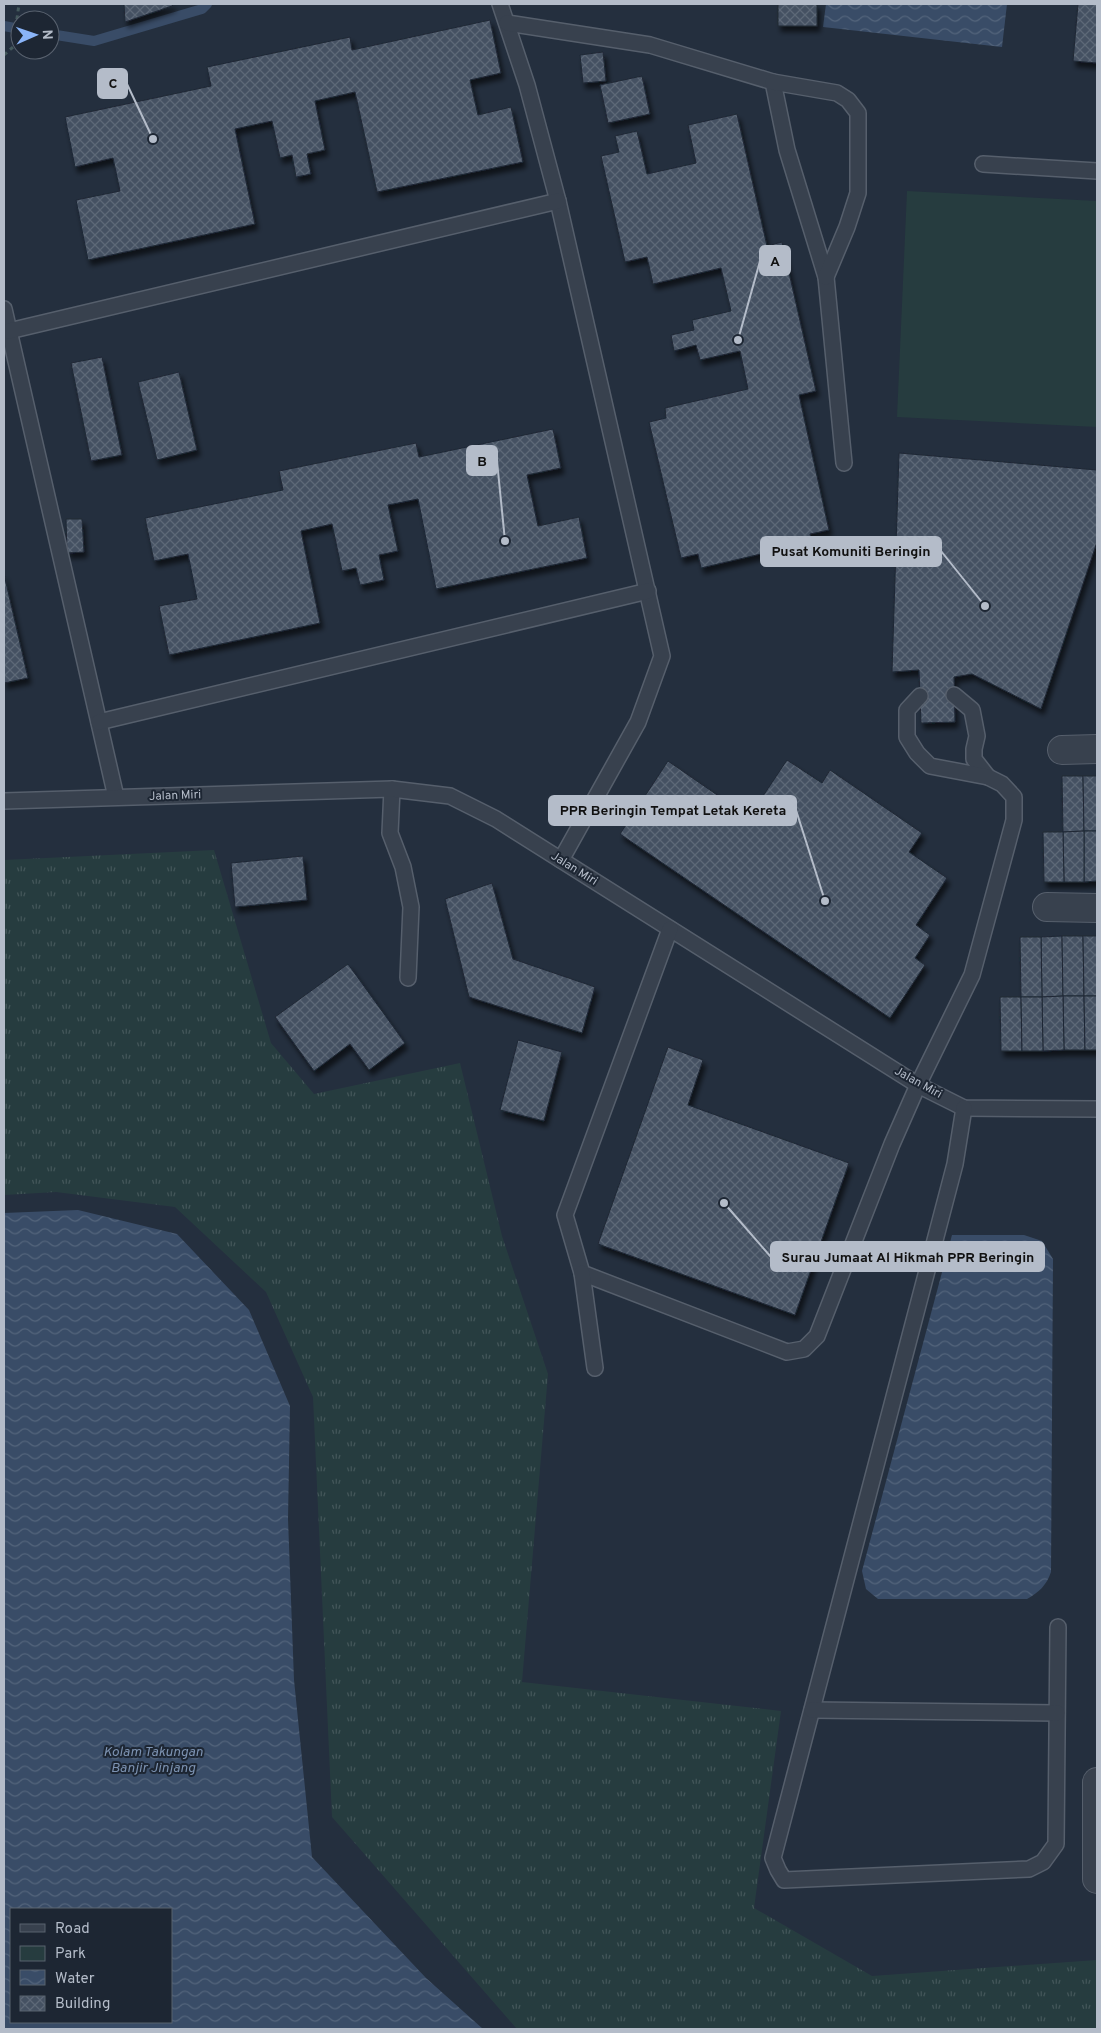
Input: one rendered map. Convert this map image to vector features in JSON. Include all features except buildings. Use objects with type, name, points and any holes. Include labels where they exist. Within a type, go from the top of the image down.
[{"type":"street","points":[[1062,750],[1097,749]]},
{"type":"street","points":[[1048,908],[1097,908]]},
{"type":"street","points":[[1097,1782],[1097,1878]]},
{"type":"lane","points":[[500,4],[527,85],[558,201],[662,656],[638,722],[561,860]]},
{"type":"lane","points":[[507,23],[650,45],[773,82],[837,93],[848,100],[858,113],[858,194],[847,227],[826,277]]},
{"type":"lane","points":[[773,82],[787,150],[826,277],[844,463]]},
{"type":"lane","points":[[983,164],[1097,171]]},
{"type":"lane","points":[[9,332],[558,201]]},
{"type":"lane","points":[[4,309],[116,798]]},
{"type":"lane","points":[[99,722],[648,591]]},
{"type":"lane","points":[[954,694],[972,710],[977,736],[974,759],[988,777]]},
{"type":"lane","points":[[582,1273],[788,1352],[804,1349],[817,1336],[892,1144],[918,1085],[972,974],[1014,820],[1014,797],[1002,784],[988,777],[930,766],[917,753],[907,737],[907,710],[920,696]]},
{"type":"lane","points":[[392,789],[390,833],[404,866],[411,907],[408,978]]},
{"type":"lane","name":"Jalan Miri","points":[[4,801],[392,789],[450,796],[496,820],[561,860],[918,1085],[964,1108],[1097,1109]]},
{"type":"lane","points":[[595,1368],[582,1273],[565,1215],[670,929]]},
{"type":"lane","points":[[964,1108],[955,1164],[773,1858],[784,1880],[1029,1869],[1043,1862],[1056,1844],[1058,1627]]},
{"type":"lane","points":[[812,1710],[1057,1713]]},
{"type":"path","points":[[4,54],[13,47],[18,4]]},
{"type":"green space","points":[[907,191],[1097,201],[1097,427],[897,417]]},
{"type":"green space","points":[[214,850],[271,1043],[314,1094],[460,1063],[502,1236],[548,1374],[522,1682],[781,1711],[754,1908],[872,1976],[1097,1960],[1097,2029],[517,2029],[332,1817],[313,1397],[266,1292],[175,1207],[56,1192],[4,1195],[4,860]]},
{"type":"water","points":[[826,4],[1007,4],[1002,47],[823,27]]},
{"type":"water","name":"Kolam Takungan Banjir Jinjang","points":[[78,1210],[177,1234],[249,1310],[290,1406],[288,1519],[294,1680],[312,1857],[426,1978],[483,2029],[4,2029],[4,1213]]},
{"type":"water","points":[[952,1235],[1024,1235],[1042,1241],[1053,1259],[1051,1572],[1042,1588],[1027,1599],[878,1599],[866,1589],[862,1571]]},
{"type":"waterway","points":[[60,36],[94,41],[202,9],[207,4]]},
{"type":"waterway","points":[[4,26],[10,27]]},
{"type":"place","name":"C","points":[[153,139]]},
{"type":"place","name":"A","points":[[738,340]]},
{"type":"place","name":"B","points":[[505,541]]},
{"type":"place","name":"Pusat Komuniti Beringin","points":[[985,606]]},
{"type":"place","name":"PPR Beringin Tempat Letak Kereta","points":[[825,901]]},
{"type":"place","name":"Surau Jumaat Al Hikmah PPR Beringin","points":[[724,1203]]}]
